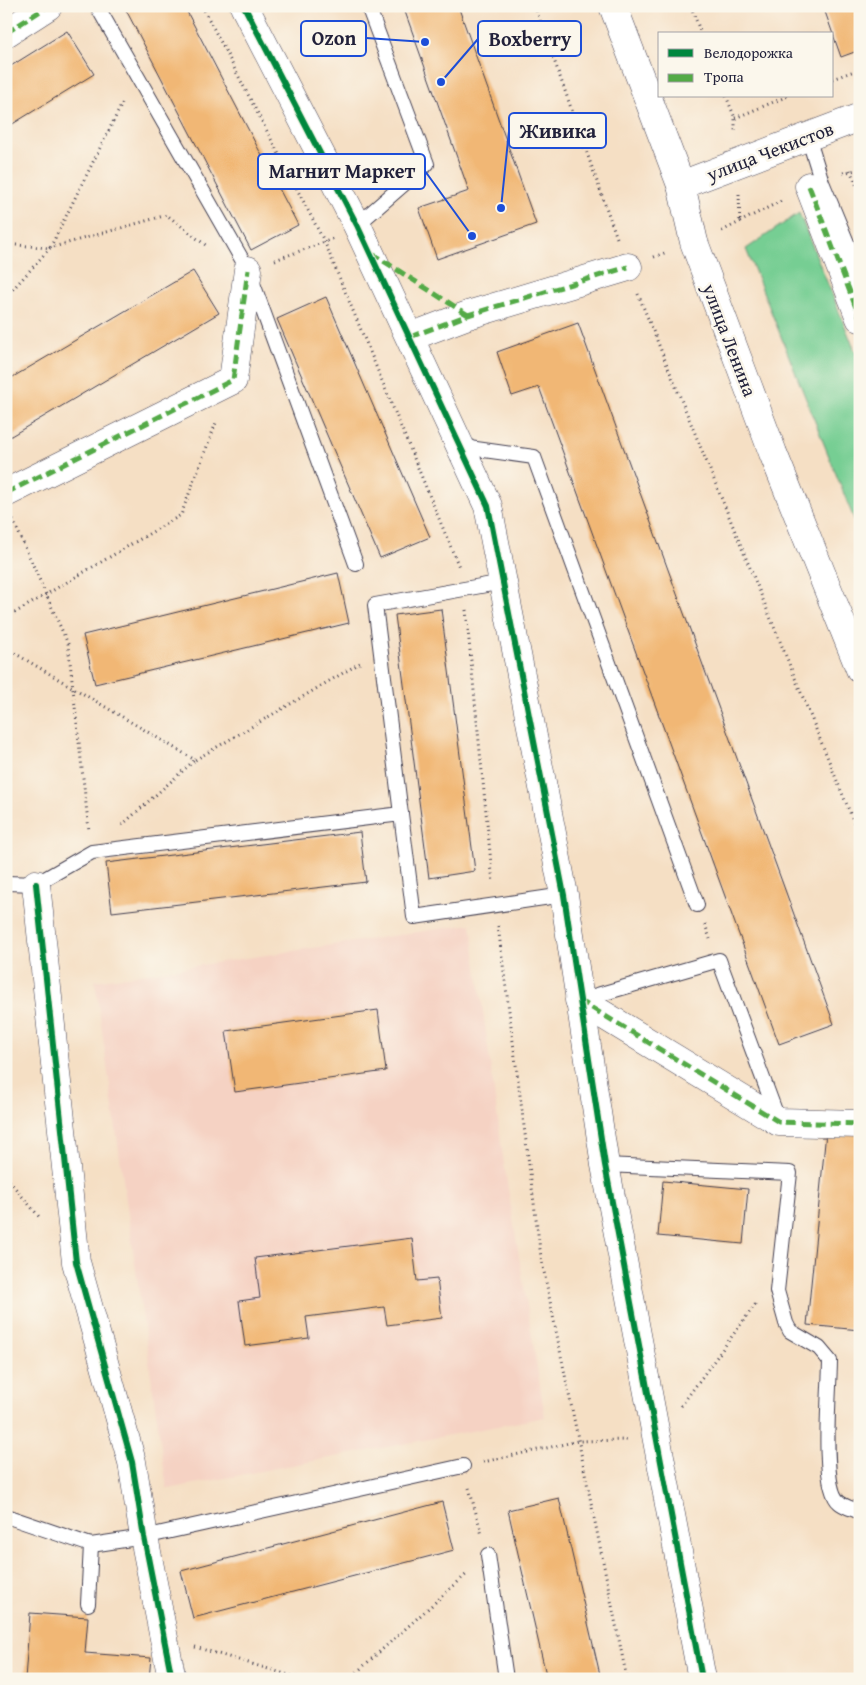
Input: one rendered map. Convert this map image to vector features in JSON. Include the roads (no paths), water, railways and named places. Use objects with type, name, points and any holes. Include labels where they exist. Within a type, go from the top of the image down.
[{"type":"street","points":[[6,32],[48,6]]},
{"type":"street","points":[[244,6],[357,225],[488,506],[564,895],[605,1165],[702,1679]]},
{"type":"street","name":"улица Ленина","points":[[613,6],[681,185],[694,242],[773,453],[860,669]]},
{"type":"street","name":"улица Чекистов","points":[[681,185],[860,117]]},
{"type":"street","points":[[815,184],[860,318]]},
{"type":"street","points":[[410,337],[468,315],[628,267]]},
{"type":"street","points":[[8,504],[233,380],[248,270]]},
{"type":"street","points":[[36,884],[76,1262],[132,1462],[144,1537],[172,1679]]},
{"type":"street","points":[[579,1000],[779,1122],[860,1124]]},
{"type":"lane","points":[[96,6],[248,270],[356,564]]},
{"type":"lane","points":[[357,225],[427,164],[368,6]]},
{"type":"lane","points":[[808,137],[815,184],[860,274]]},
{"type":"lane","points":[[462,447],[534,457],[697,905]]},
{"type":"lane","points":[[503,582],[376,605],[414,917],[564,895]]},
{"type":"lane","points":[[6,883],[36,884],[92,852],[401,814]]},
{"type":"lane","points":[[579,1000],[719,960],[779,1122]]},
{"type":"lane","points":[[605,1165],[790,1173],[777,1291],[790,1331],[818,1348],[830,1361],[828,1465],[831,1488],[838,1502],[860,1512]]},
{"type":"lane","points":[[6,1516],[91,1546],[144,1537],[462,1466]]},
{"type":"lane","points":[[88,1604],[91,1546]]},
{"type":"lane","points":[[488,1555],[506,1679]]},
{"type":"place","name":"Ozon","points":[[425,42]]},
{"type":"place","name":"Boxberry","points":[[441,82]]},
{"type":"place","name":"Живика","points":[[501,208]]},
{"type":"place","name":"Магнит Маркет","points":[[472,236]]}]
